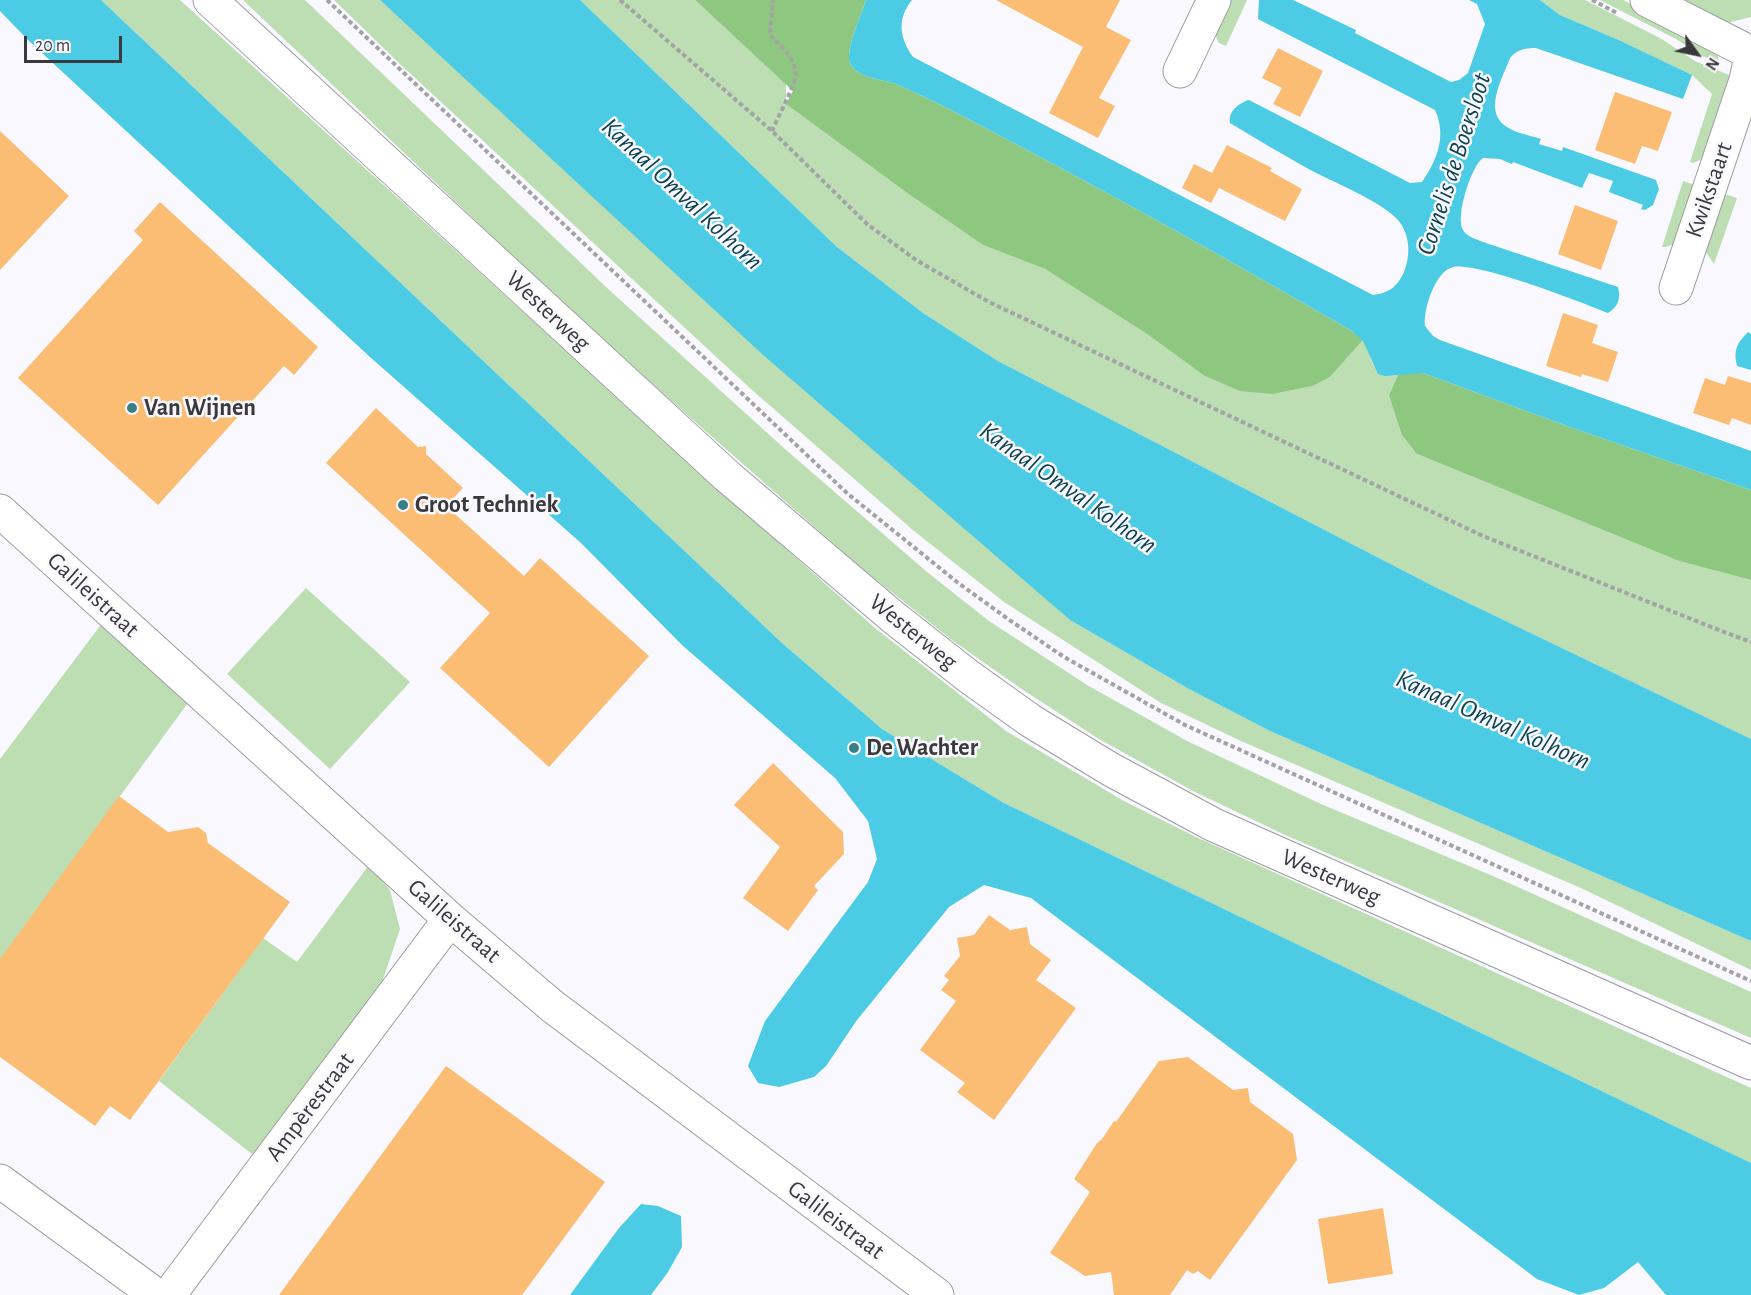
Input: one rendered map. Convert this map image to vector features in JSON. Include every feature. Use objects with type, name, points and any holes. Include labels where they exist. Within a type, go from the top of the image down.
[{"type":"street","name":"Westerweg","points":[[210,0],[727,476],[893,617],[968,676],[1031,721],[1110,769],[1214,825],[1751,1063]]},
{"type":"street","points":[[1180,71],[1214,0]]},
{"type":"street","points":[[1647,0],[1751,55]]},
{"type":"street","name":"Kwikstaart","points":[[1676,288],[1742,91],[1751,55]]},
{"type":"street","name":"Galileistraat","points":[[0,511],[450,919],[552,1006],[937,1295]]},
{"type":"street","name":"Ampèrestraat","points":[[169,1295],[450,919]]},
{"type":"street","points":[[0,1181],[156,1295]]},
{"type":"path","points":[[327,0],[848,494],[957,582],[1008,619],[1064,657],[1185,725],[1751,981]]},
{"type":"path","points":[[620,0],[772,131],[867,224],[916,260],[989,302],[1483,536],[1751,642]]},
{"type":"path","points":[[772,131],[797,76],[793,61],[770,35],[773,0]]},
{"type":"green space","points":[[101,0],[180,0],[696,469],[875,628],[1006,731],[1122,800],[1196,837],[1751,1088],[1751,1163],[1004,803],[882,729],[782,643]]},
{"type":"green space","points":[[243,0],[305,0],[606,287],[785,449],[927,572],[989,621],[1087,685],[1189,742],[1321,804],[1500,879],[1751,992],[1751,1038],[1283,834],[1193,791],[1099,739],[1023,690],[952,640],[860,567],[593,332]]},
{"type":"green space","points":[[334,0],[380,0],[1070,620],[1189,689],[1270,731],[1751,941],[1751,970],[1583,889],[1241,741],[1161,703],[1004,602],[914,531],[752,390]]},
{"type":"green space","points":[[580,0],[695,0],[786,84],[786,104],[907,193],[983,245],[1045,269],[1147,334],[1203,375],[1273,394],[1313,386],[1330,377],[1363,340],[1378,370],[1389,375],[1398,375],[1389,395],[1417,454],[1679,561],[1751,580],[1751,739],[1433,586],[998,361],[923,313],[837,247]]},
{"type":"green space","points":[[695,0],[866,0],[849,52],[851,65],[855,70],[905,88],[1018,145],[1257,277],[1352,331],[1363,340],[1330,377],[1313,386],[1273,394],[1240,391],[1203,375],[1147,334],[1045,269],[983,245],[907,193],[786,104],[793,91]]},
{"type":"green space","points":[[1224,0],[1247,0],[1226,46],[1219,43],[1212,29]]},
{"type":"green space","points":[[1540,0],[1585,0],[1660,38],[1695,61],[1729,75],[1731,95],[1711,155],[1693,163],[1690,162],[1712,94],[1692,75],[1560,15]]},
{"type":"green space","points":[[1600,0],[1623,0],[1685,32],[1717,53],[1719,62],[1702,56],[1676,39]]},
{"type":"green space","points":[[1674,0],[1751,0],[1751,17],[1723,24]]},
{"type":"green space","points":[[1683,181],[1692,184],[1699,192],[1684,240],[1662,247]]},
{"type":"green space","points":[[1725,194],[1737,198],[1714,264],[1704,249],[1718,199]]},
{"type":"green space","points":[[1423,373],[1751,490],[1751,580],[1679,561],[1417,454],[1402,435],[1389,395],[1398,375]]},
{"type":"green space","points":[[306,588],[410,682],[330,769],[227,674]]},
{"type":"green space","points":[[103,622],[190,700],[0,961],[0,759]]},
{"type":"green space","points":[[369,865],[390,890],[400,929],[380,988],[257,1158],[159,1081],[263,938],[297,962]]},
{"type":"water","points":[[0,0],[101,0],[782,643],[882,729],[1004,803],[1751,1163],[1751,1295],[1666,1295],[1638,1262],[1604,1288],[1579,1295],[1537,1279],[1031,898],[984,885],[949,907],[857,1020],[826,1066],[814,1077],[779,1087],[758,1083],[748,1066],[765,1021],[868,882],[877,859],[868,821],[835,778],[682,645],[581,543],[370,357],[28,40],[0,11]]},
{"type":"water","name":"Kanaal Omval Kolhorn","points":[[380,0],[580,0],[837,247],[923,313],[998,361],[1433,586],[1751,739],[1751,941],[1270,731],[1189,689],[1070,620],[762,354]]},
{"type":"water","name":"Cornelis de Boersloot","points":[[866,0],[912,0],[904,14],[902,28],[908,50],[913,57],[1373,295],[1388,291],[1404,272],[1408,245],[1405,232],[1398,220],[1367,198],[1305,167],[1230,123],[1232,111],[1249,100],[1410,183],[1422,182],[1432,165],[1439,148],[1439,120],[1435,110],[1258,19],[1259,0],[1293,0],[1356,30],[1355,33],[1451,82],[1459,80],[1468,73],[1485,24],[1477,4],[1469,0],[1540,0],[1560,15],[1692,75],[1683,99],[1536,48],[1528,48],[1515,53],[1510,58],[1495,102],[1498,118],[1504,125],[1517,132],[1541,139],[1539,144],[1562,151],[1563,147],[1656,180],[1659,189],[1653,205],[1645,210],[1641,209],[1643,205],[1609,192],[1613,181],[1589,173],[1582,188],[1513,162],[1512,164],[1500,159],[1483,158],[1478,163],[1465,192],[1461,214],[1463,230],[1472,238],[1618,287],[1618,302],[1608,313],[1506,276],[1466,267],[1453,267],[1447,270],[1436,283],[1428,301],[1425,326],[1433,336],[1440,340],[1751,451],[1751,490],[1423,373],[1385,376],[1378,374],[1363,341],[1352,331],[1162,223],[952,110],[896,84],[866,76],[855,70],[849,59],[849,52]]},
{"type":"water","points":[[1748,332],[1751,334],[1751,370],[1737,366],[1735,355],[1739,343]]},
{"type":"water","points":[[641,1204],[658,1206],[681,1216],[682,1247],[668,1272],[651,1295],[570,1295],[619,1228]]},
{"type":"building","points":[[996,0],[1120,0],[1106,27],[1131,40],[1099,98],[1115,106],[1098,138],[1049,113],[1083,47]]},
{"type":"building","points":[[1278,48],[1323,71],[1300,117],[1273,104],[1282,88],[1262,78]]},
{"type":"building","points":[[1615,92],[1672,112],[1658,151],[1642,146],[1635,164],[1595,150]]},
{"type":"building","points":[[0,131],[69,196],[0,270]]},
{"type":"building","points":[[1227,145],[1272,168],[1270,171],[1302,189],[1285,221],[1219,188],[1211,203],[1182,188],[1194,164],[1212,173]]},
{"type":"building","points":[[160,202],[318,347],[294,375],[284,366],[158,505],[18,378],[143,240],[134,231]]},
{"type":"building","points":[[1575,205],[1618,221],[1601,270],[1558,254]]},
{"type":"building","points":[[1563,313],[1598,325],[1592,343],[1618,352],[1608,382],[1582,374],[1581,377],[1546,366]]},
{"type":"building","points":[[1728,376],[1751,383],[1751,425],[1732,418],[1729,425],[1693,413],[1705,378],[1725,385]]},
{"type":"building","points":[[376,408],[418,447],[426,446],[426,454],[463,488],[446,506],[524,576],[540,558],[649,656],[549,767],[440,668],[490,613],[326,463]]},
{"type":"building","points":[[773,763],[843,832],[844,854],[814,886],[818,890],[788,931],[743,898],[780,847],[734,805]]},
{"type":"building","points":[[119,796],[168,832],[198,827],[206,833],[208,843],[290,902],[130,1120],[110,1106],[95,1126],[0,1057],[0,959]]},
{"type":"building","points":[[989,915],[1010,930],[1027,927],[1030,944],[1051,960],[1036,980],[1076,1008],[994,1120],[957,1092],[965,1083],[920,1050],[956,1001],[941,990],[949,980],[944,976],[960,956],[957,938],[974,935]]},
{"type":"building","points":[[1188,1057],[1233,1090],[1248,1088],[1250,1102],[1293,1134],[1297,1160],[1210,1280],[1198,1271],[1193,1274],[1187,1270],[1170,1295],[1114,1295],[1111,1272],[1085,1276],[1050,1253],[1090,1192],[1074,1179],[1097,1143],[1114,1121],[1116,1122],[1159,1061]]},
{"type":"building","points":[[446,1066],[605,1182],[522,1295],[279,1295]]},
{"type":"building","points":[[1383,1208],[1393,1274],[1328,1284],[1318,1219]]},
{"type":"place","name":"Van Wijnen","points":[[132,408]]},
{"type":"place","name":"Groot Techniek","points":[[403,505]]},
{"type":"place","name":"De Wachter","points":[[854,748]]}]
